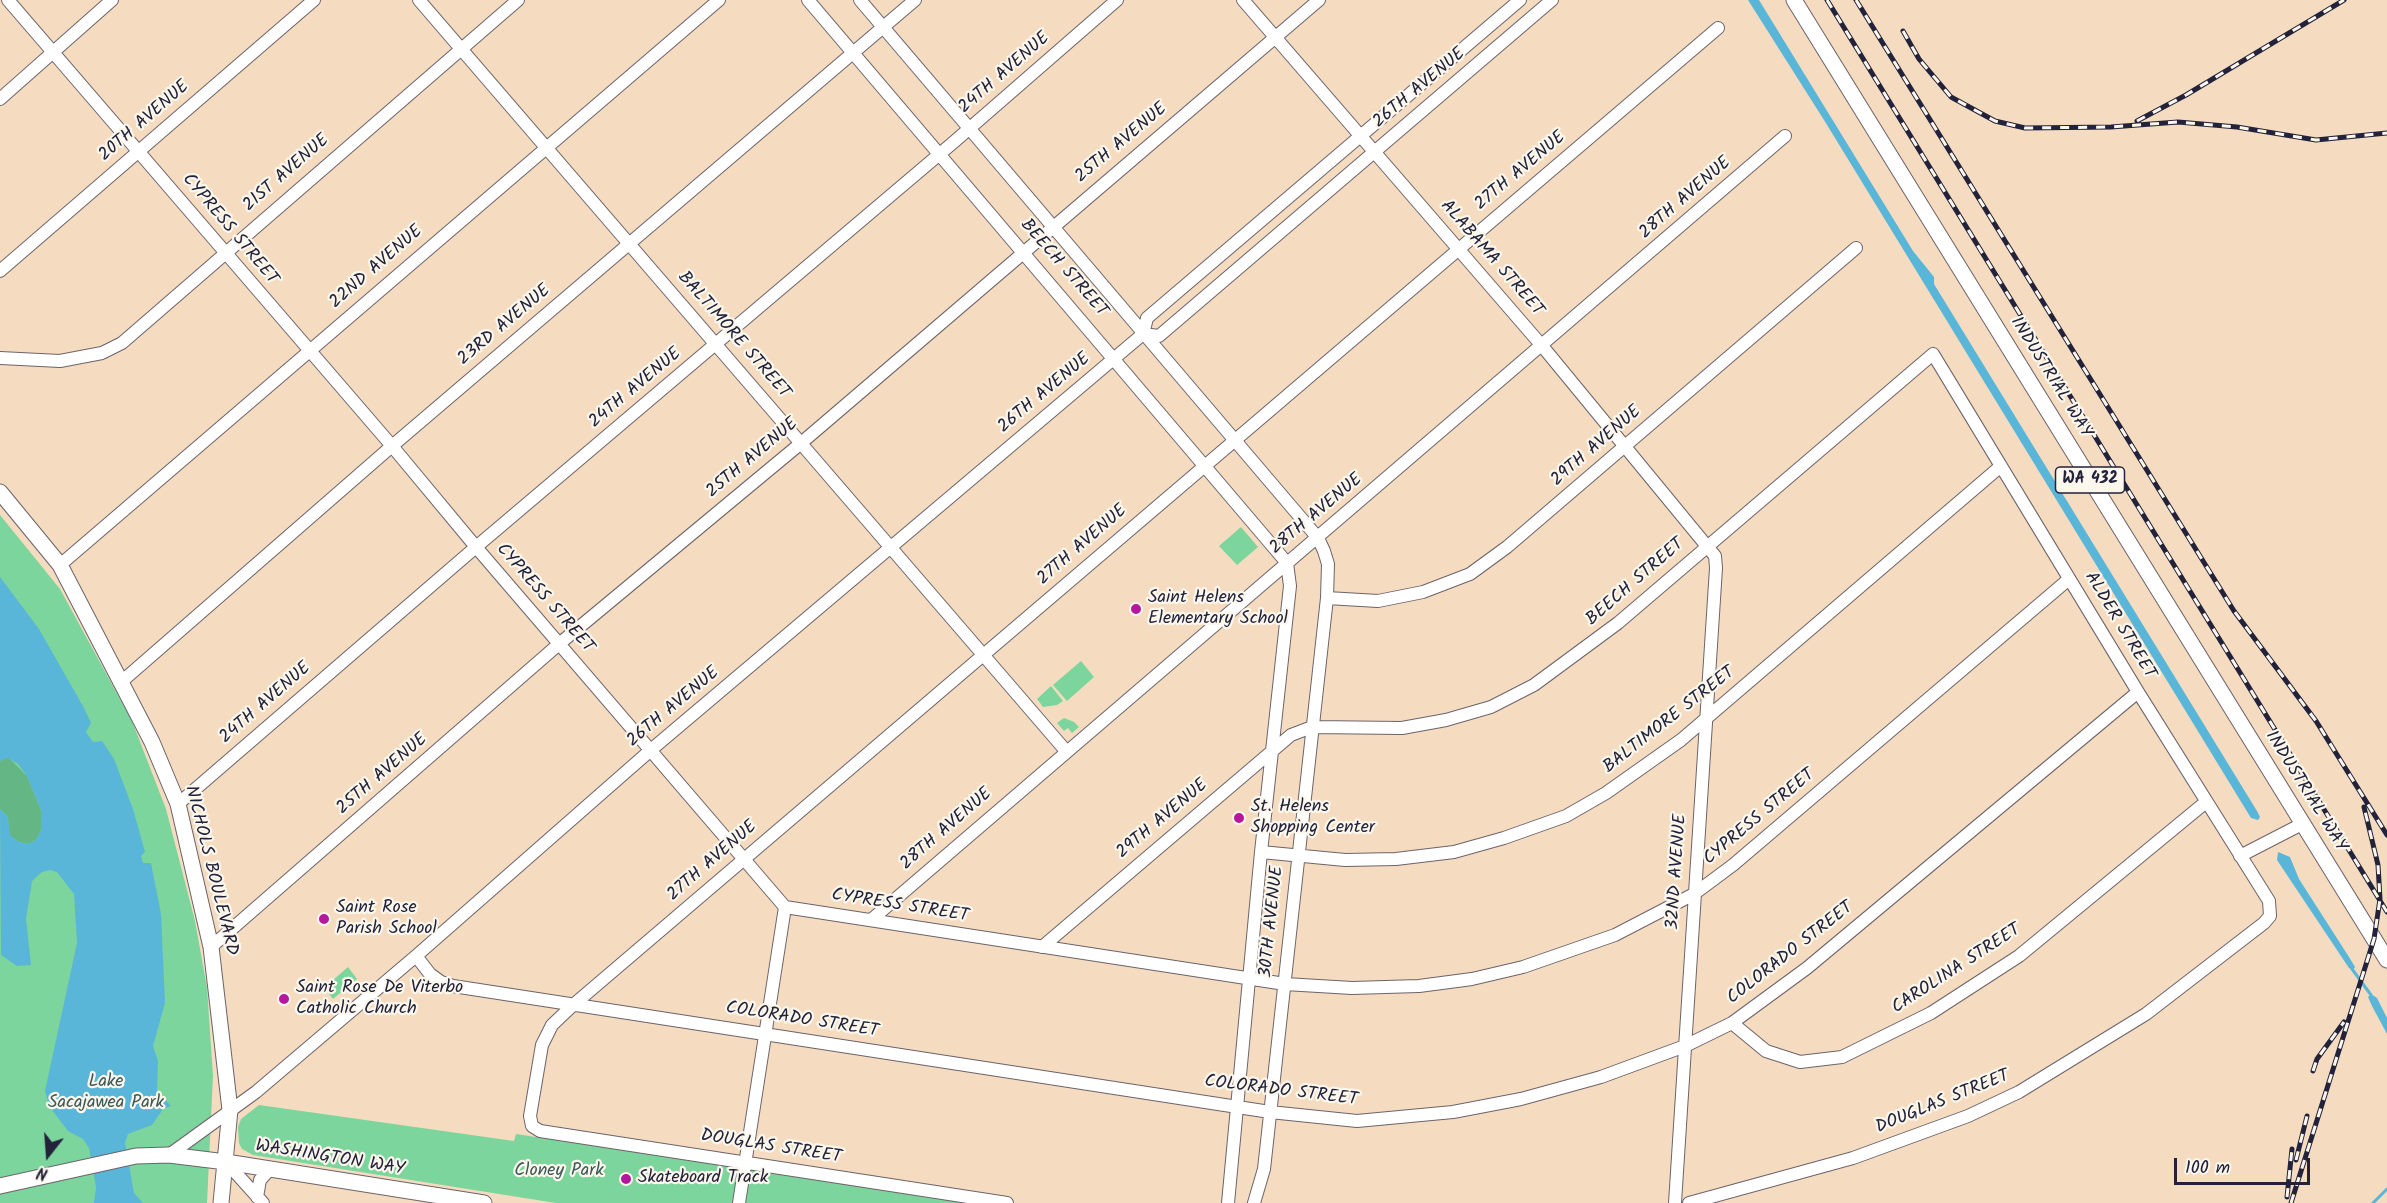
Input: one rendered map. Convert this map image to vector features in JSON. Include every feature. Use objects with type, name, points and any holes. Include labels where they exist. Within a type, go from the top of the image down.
[{"type":"main road","name":"INDUSTRIAL WAY","points":[[1794,0],[2387,960]]},
{"type":"main road","name":"NICHOLS BOULEVARD","points":[[0,492],[60,565],[152,742],[178,804],[211,947],[230,1110],[221,1203]]},
{"type":"main road","name":"WASHINGTON WAY","points":[[0,1186],[136,1156],[169,1155],[483,1203]]},
{"type":"street","name":"CYPRESS STREET","points":[[8,0],[140,151],[224,253],[310,350],[559,644],[652,749],[785,908],[1285,984],[1352,988],[1419,986],[1472,979],[1523,967],[1615,935],[1694,894],[1733,865],[2069,579]]},
{"type":"street","points":[[0,99],[51,51],[112,0]]},
{"type":"street","name":"20TH AVENUE","points":[[0,271],[314,0]]},
{"type":"street","name":"BALTIMORE STREET","points":[[418,0],[1066,752]]},
{"type":"street","name":"21ST AVENUE","points":[[0,358],[60,361],[102,353],[122,343],[518,0]]},
{"type":"street","name":"22ND AVENUE","points":[[60,565],[719,0]]},
{"type":"street","name":"BEECH STREET","points":[[808,0],[1206,464],[1287,563]]},
{"type":"street","name":"BEECH STREET","points":[[860,0],[1318,538]]},
{"type":"street","name":"23RD AVENUE","points":[[120,683],[392,446],[915,0]]},
{"type":"street","name":"24TH AVENUE","points":[[178,804],[476,547],[970,129],[1117,0]]},
{"type":"street","name":"ALABAMA STREET","points":[[1243,0],[1543,347],[1708,545]]},
{"type":"street","name":"25TH AVENUE","points":[[211,947],[559,644],[800,444],[1319,0]]},
{"type":"street","name":"26TH AVENUE","points":[[230,1110],[256,1092],[416,956],[652,749],[891,550],[1143,334],[1146,318],[1520,0]]},
{"type":"street","name":"26TH AVENUE","points":[[1143,334],[1159,336],[1552,0]]},
{"type":"street","name":"27TH AVENUE","points":[[532,1126],[530,1116],[542,1045],[552,1025],[572,1006],[1718,28]]},
{"type":"street","name":"28TH AVENUE","points":[[871,920],[1543,347],[1785,136]]},
{"type":"street","name":"29TH AVENUE","points":[[1327,598],[1378,601],[1423,592],[1470,574],[1507,548],[1856,248]]},
{"type":"street","name":"BEECH STREET","points":[[1312,727],[1402,728],[1446,720],[1491,707],[1534,685],[1574,659],[1933,354]]},
{"type":"street","name":"ALDER STREET","points":[[1933,354],[2138,692],[2269,901],[2270,916]]},
{"type":"street","name":"BALTIMORE STREET","points":[[1261,852],[1345,860],[1396,859],[1454,852],[1504,838],[1566,816],[1645,767],[1706,719],[2001,466]]},
{"type":"street","name":"30TH AVENUE","points":[[1254,1203],[1264,1169],[1327,598],[1328,564],[1318,538]]},
{"type":"street","name":"32ND AVENUE","points":[[1675,1203],[1716,568],[1715,556],[1708,545]]},
{"type":"street","name":"30TH AVENUE","points":[[1228,1203],[1235,1107],[1290,586],[1287,563]]},
{"type":"street","name":"COLORADO STREET","points":[[416,956],[430,974],[447,984],[572,1006],[1235,1107],[1358,1121],[1453,1112],[1521,1099],[1601,1077],[1685,1046],[1732,1023],[1808,968],[2138,692]]},
{"type":"street","name":"29TH AVENUE","points":[[1042,947],[1291,735],[1312,727]]},
{"type":"street","name":"CAROLINA STREET","points":[[1732,1023],[1766,1051],[1800,1062],[1842,1057],[1931,1013],[2019,956],[2206,802]]},
{"type":"street","points":[[2241,856],[2302,824]]},
{"type":"street","points":[[739,1203],[785,908]]},
{"type":"street","name":"DOUGLAS STREET","points":[[1689,1203],[1853,1158],[1968,1116],[2019,1092],[2146,1014],[2270,916]]},
{"type":"street","points":[[169,1155],[230,1110]]},
{"type":"street","name":"DOUGLAS STREET","points":[[532,1126],[540,1131],[1007,1203]]},
{"type":"street","points":[[226,1162],[260,1200]]},
{"type":"street","points":[[260,1200],[260,1180],[270,1169]]},
{"type":"green space","name":"Lake Sacajawea Park","points":[[0,515],[60,589],[132,721],[166,809],[195,921],[207,988],[213,1076],[207,1203],[0,1203]]},
{"type":"green space","points":[[1241,527],[1258,547],[1237,565],[1219,546]]},
{"type":"green space","points":[[1081,661],[1094,677],[1067,701],[1053,685]]},
{"type":"green space","points":[[1051,686],[1063,701],[1057,705],[1043,707],[1037,699]]},
{"type":"green space","points":[[1064,718],[1079,727],[1072,733],[1068,728],[1064,731],[1057,723]]},
{"type":"green space","points":[[8,757],[27,776],[41,810],[41,830],[36,840],[28,844],[19,842],[9,835],[8,817],[0,809],[0,761]]},
{"type":"green space","points":[[348,967],[357,979],[333,999],[324,988]]},
{"type":"green space","name":"Cloney Park","points":[[259,1105],[514,1141],[516,1134],[969,1203],[556,1203],[253,1155],[242,1149],[239,1143],[238,1127],[241,1119]]},
{"type":"water","points":[[1748,0],[1759,0],[1913,251],[1934,277],[1934,284],[2257,811],[2260,817],[2258,820],[2251,818],[1824,120]]},
{"type":"water","points":[[0,577],[39,629],[84,708],[91,723],[86,732],[93,742],[102,741],[114,759],[133,809],[145,852],[141,856],[143,863],[151,863],[161,914],[165,1003],[153,1046],[158,1061],[157,1091],[171,1106],[163,1109],[152,1125],[128,1134],[125,1143],[134,1193],[143,1203],[94,1203],[96,1187],[89,1148],[83,1139],[68,1131],[49,1106],[45,1091],[77,943],[74,894],[57,872],[50,870],[42,872],[32,881],[26,919],[31,965],[17,966],[1,955],[0,809],[8,817],[10,835],[19,842],[28,844],[36,840],[41,830],[41,810],[27,776],[18,764],[8,758],[0,761]]},
{"type":"water","points":[[2278,852],[2290,857],[2299,879],[2355,967],[2353,970],[2349,968],[2277,860]]},
{"type":"water","points":[[2371,994],[2377,998],[2387,1018],[2387,1034],[2368,997]]},
{"type":"waterway","points":[[2352,969],[2371,995]]},
{"type":"waterway","points":[[2373,1203],[2387,1189]]},
{"type":"railway","points":[[1827,0],[2387,912]]},
{"type":"railway","points":[[1856,0],[2234,611],[2316,721],[2387,835]]},
{"type":"railway","points":[[2137,121],[2186,95],[2344,0]]},
{"type":"railway","points":[[1903,31],[1919,59],[1951,97],[1995,121],[2025,128],[2111,127],[2178,122],[2237,127],[2316,140],[2387,133]]},
{"type":"railway","points":[[2291,1203],[2374,939],[2380,899],[2378,865],[2364,807]]},
{"type":"railway","points":[[2313,1071],[2317,1059],[2344,1022]]},
{"type":"railway","points":[[2296,1160],[2307,1116]]},
{"type":"railway","points":[[2287,1197],[2292,1149]]},
{"type":"place","name":"Saint Helens Elementary School","points":[[1136,609]]},
{"type":"place","name":"St. Helens Shopping Center","points":[[1239,818]]},
{"type":"place","name":"Saint Rose Parish School","points":[[324,919]]},
{"type":"place","name":"Saint Rose De Viterbo Catholic Church","points":[[284,999]]},
{"type":"place","name":"Skateboard Track","points":[[626,1179]]}]
